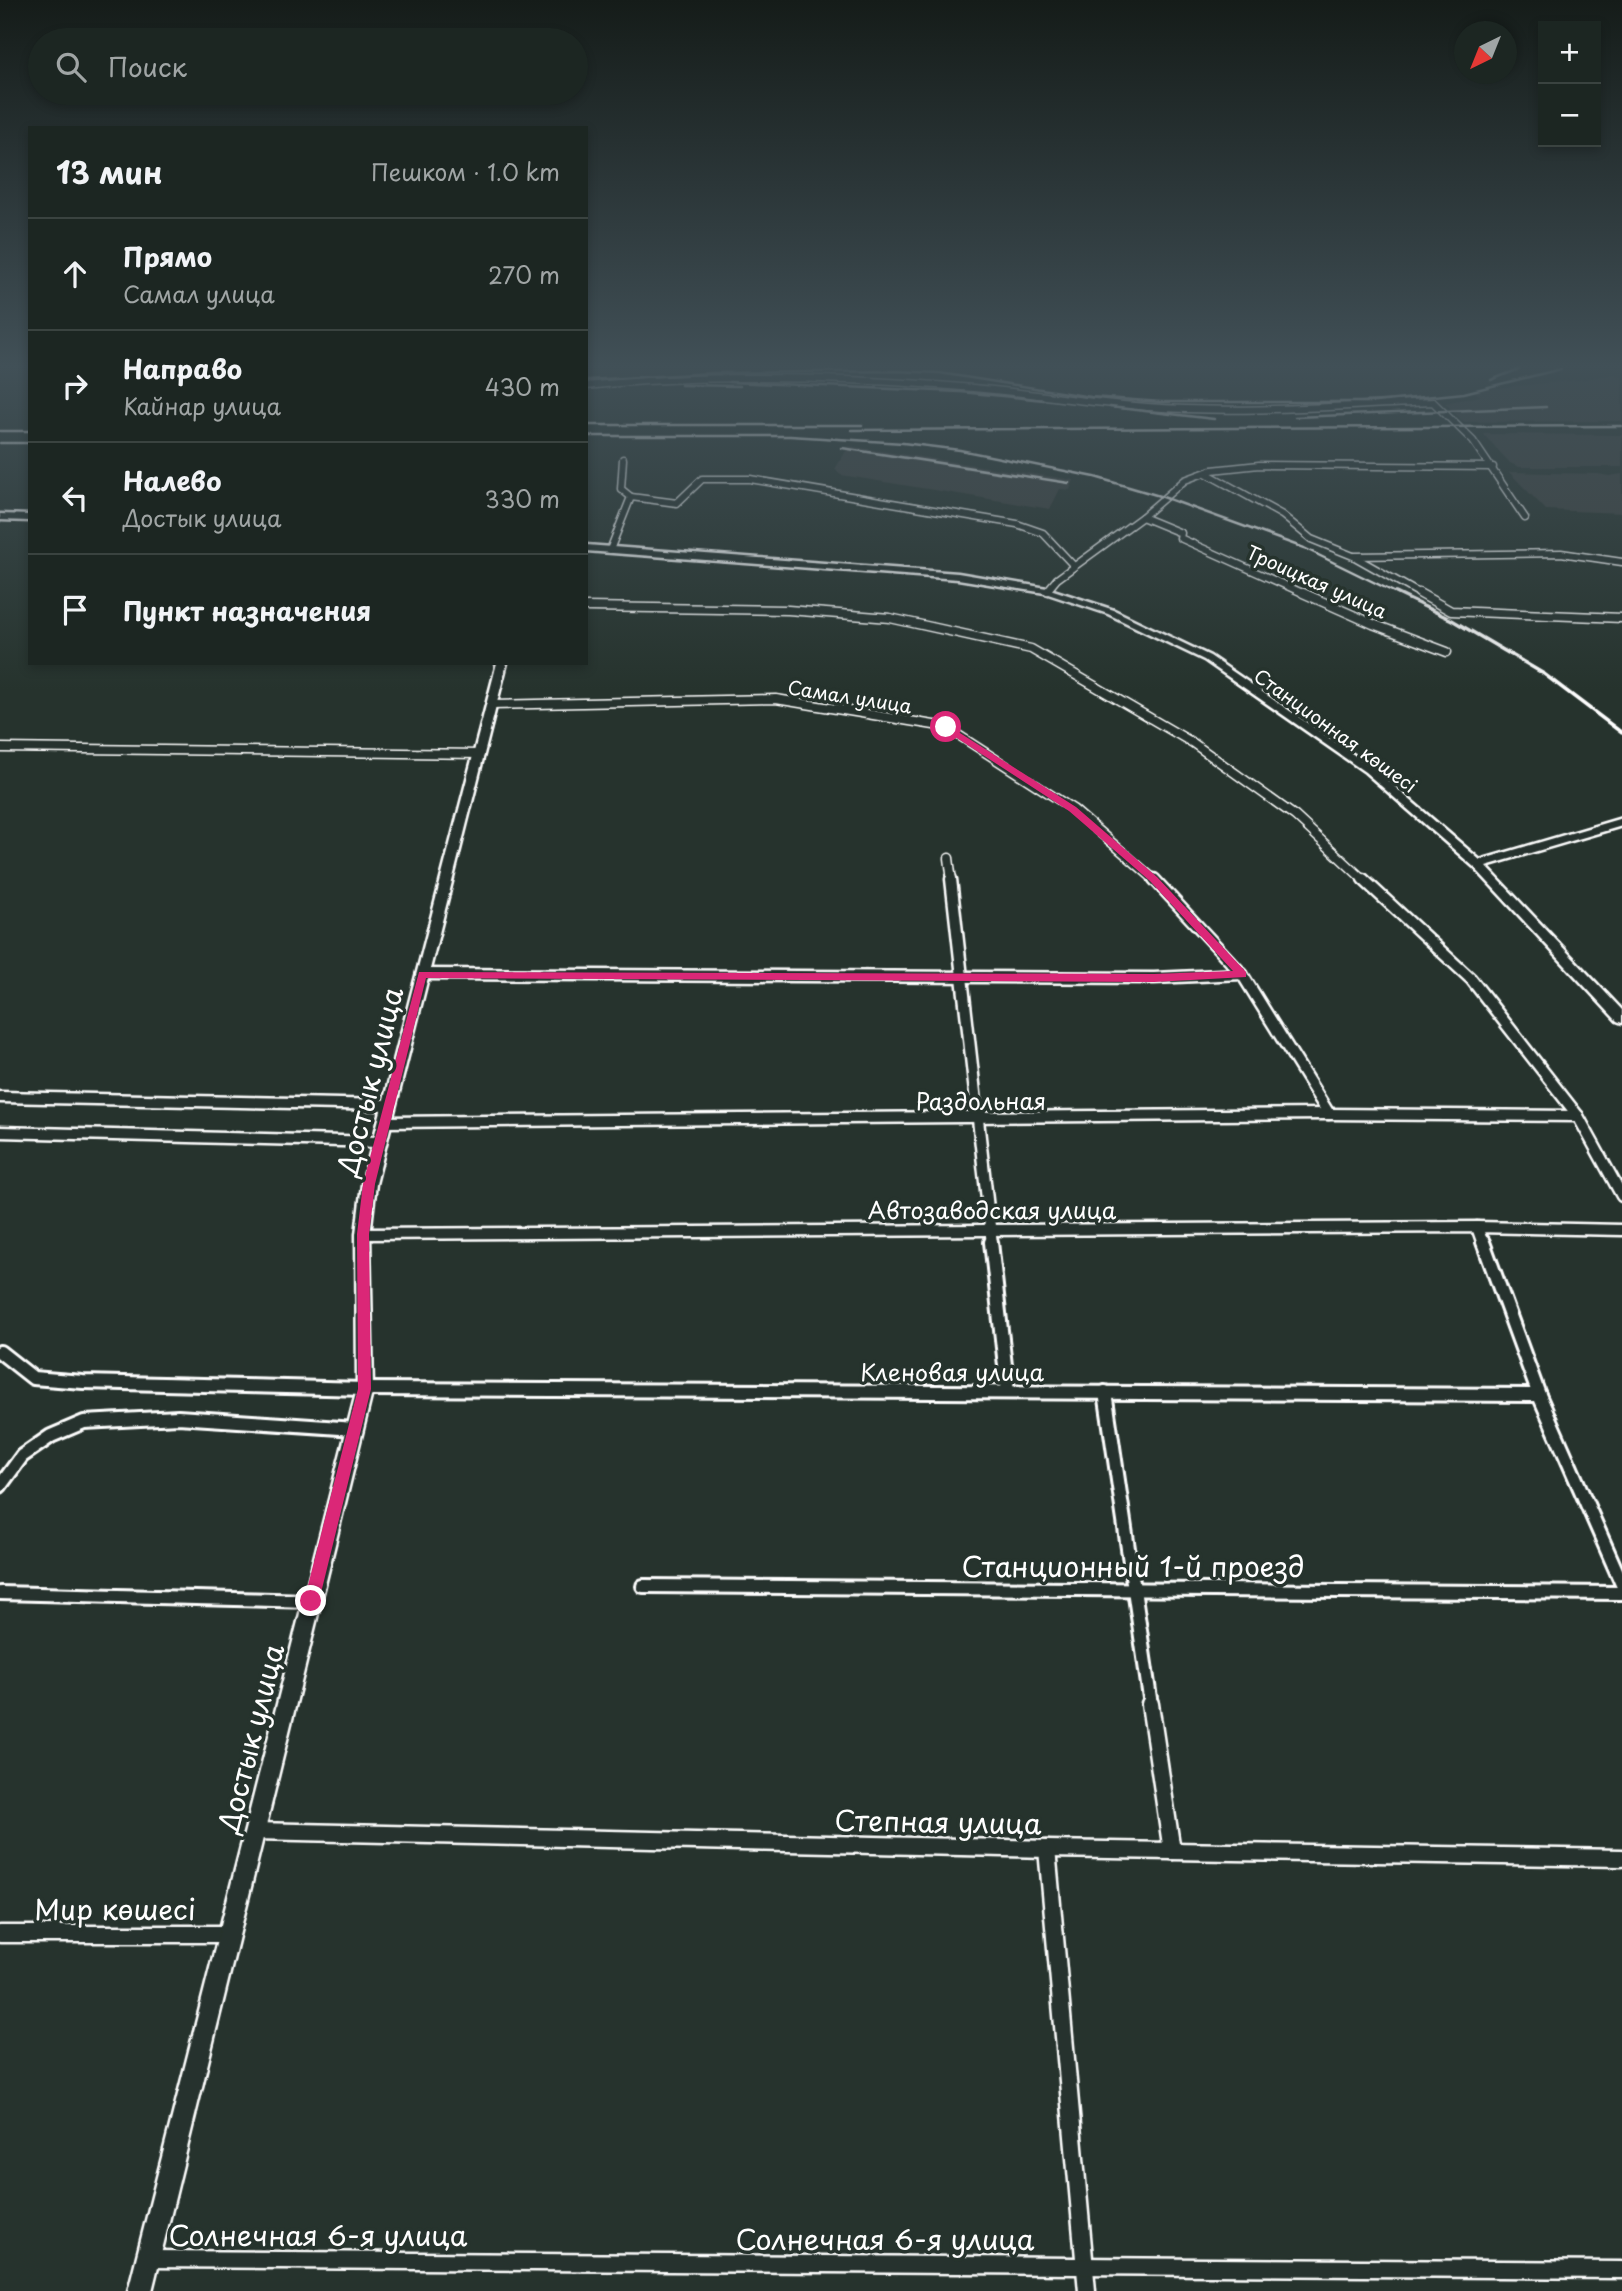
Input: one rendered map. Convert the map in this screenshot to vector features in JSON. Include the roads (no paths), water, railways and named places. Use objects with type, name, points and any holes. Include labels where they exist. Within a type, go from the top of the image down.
[{"type":"street","points":[[622,476],[621,489],[631,497],[677,503],[702,479],[750,480],[1017,524],[1043,533],[1074,566]]},
{"type":"street","points":[[1047,591],[1074,566],[1142,517],[1185,480],[1196,476]]},
{"type":"street","points":[[1213,476],[1282,515],[1311,539],[1353,556],[1451,611],[1622,618]]},
{"type":"street","points":[[1499,476],[1525,518]]},
{"type":"street","points":[[610,550],[631,497]]},
{"type":"street","points":[[0,517],[28,518]]},
{"type":"street","name":"Троицкая улица","points":[[1142,517],[1181,533],[1180,538],[1373,624],[1447,652]]},
{"type":"street","name":"Станционная көшесі","points":[[588,548],[958,576],[1047,591],[1111,612],[1207,658],[1368,770],[1478,864],[1622,1017]]},
{"type":"street","points":[[1353,556],[1561,553],[1622,562]]},
{"type":"street","points":[[588,607],[788,610],[890,618],[1031,649],[1192,743],[1294,816],[1471,979],[1578,1116],[1622,1196]]},
{"type":"street","name":"Достык улица","points":[[140,2291],[365,1389],[363,1234],[369,1184],[501,665]]},
{"type":"street","name":"Самал улица","points":[[491,705],[776,699],[946,727],[1073,809],[1154,879],[1242,974],[1329,1114]]},
{"type":"street","points":[[0,748],[480,754]]},
{"type":"street","points":[[1478,864],[1622,821]]},
{"type":"street","points":[[949,858],[1008,1392]]},
{"type":"street","points":[[422,974],[1154,978],[1242,974]]},
{"type":"street","name":"Раздольная","points":[[0,1097],[387,1114],[978,1119],[1329,1114],[1578,1116]]},
{"type":"street","points":[[0,1132],[379,1142]]},
{"type":"street","points":[[1477,1227],[1539,1395],[1622,1584]]},
{"type":"street","name":"Автозаводская улица","points":[[363,1234],[1477,1227],[1622,1230]]},
{"type":"street","name":"Кленовая улица","points":[[0,1352],[33,1377],[83,1382],[365,1389],[1539,1395]]},
{"type":"street","points":[[1105,1392],[1172,1851]]},
{"type":"street","points":[[0,1486],[22,1456],[51,1436],[85,1422],[178,1417],[355,1429]]},
{"type":"street","name":"Станционный 1-й проезд","points":[[643,1587],[1622,1592]]},
{"type":"street","points":[[0,1593],[311,1601]]},
{"type":"street","name":"Степная улица","points":[[254,1831],[1047,1849],[1622,1858]]},
{"type":"street","points":[[1047,1849],[1087,2291]]},
{"type":"street","name":"Мир көшесі","points":[[0,1934],[229,1934]]},
{"type":"street","name":"Солнечная 6-я улица","points":[[148,2259],[1622,2270]]},
{"type":"railway","points":[[1023,476],[1069,483]]},
{"type":"railway","points":[[1090,476],[1163,497],[1304,548],[1400,595]]},
{"type":"railway","points":[[1396,593],[1452,620],[1544,674],[1622,733]]}]
